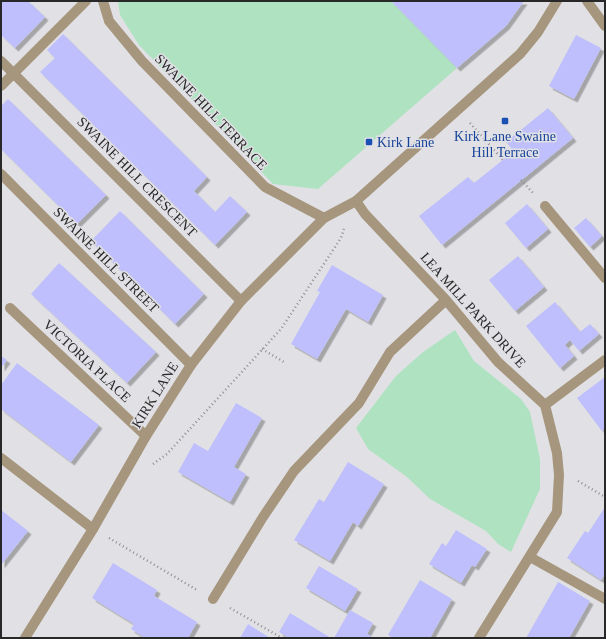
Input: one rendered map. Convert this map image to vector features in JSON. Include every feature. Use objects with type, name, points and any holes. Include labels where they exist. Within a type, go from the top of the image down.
[{"type":"street","points":[[1,86],[86,1]]},
{"type":"street","name":"SWAINE HILL TERRACE","points":[[103,1],[109,21],[142,61],[265,187],[324,218]]},
{"type":"street","name":"KIRK LANE","points":[[25,638],[93,528],[146,436],[191,365],[241,301],[324,218],[356,201],[520,54],[538,32],[557,1]]},
{"type":"street","points":[[587,1],[605,26]]},
{"type":"street","name":"SWAINE HILL CRESCENT","points":[[1,61],[241,301]]},
{"type":"street","name":"SWAINE HILL STREET","points":[[1,174],[191,365]]},
{"type":"street","name":"LEA MILL PARK DRIVE","points":[[356,201],[366,214],[446,300],[498,362],[545,405]]},
{"type":"street","points":[[545,206],[605,278]]},
{"type":"street","points":[[213,599],[263,517],[294,471],[359,403],[390,352],[446,300]]},
{"type":"street","name":"VICTORIA PLACE","points":[[10,308],[146,436]]},
{"type":"street","points":[[479,638],[557,512],[559,475],[557,453],[545,405],[605,360]]},
{"type":"street","points":[[1,458],[93,528]]},
{"type":"street","points":[[530,557],[605,599]]},
{"type":"path","points":[[458,109],[503,160]]},
{"type":"path","points":[[149,467],[167,454],[281,329],[341,238],[356,201]]},
{"type":"path","points":[[262,349],[284,362]]},
{"type":"path","points":[[559,475],[579,482],[605,497]]},
{"type":"path","points":[[93,528],[282,638]]},
{"type":"green space","points":[[118,1],[391,1],[457,68],[318,189],[273,184],[139,45],[120,15]]},
{"type":"green space","points":[[455,330],[474,361],[521,399],[530,412],[540,459],[540,489],[511,552],[498,544],[486,531],[430,499],[407,477],[368,449],[356,428],[396,376],[423,352]]},
{"type":"building","points":[[1,1],[28,1],[45,17],[15,48],[1,35]]},
{"type":"building","points":[[391,1],[524,1],[506,26],[457,68]]},
{"type":"building","points":[[63,34],[207,177],[194,191],[215,212],[230,196],[247,212],[215,245],[40,72],[55,58],[47,50]]},
{"type":"building","points":[[576,35],[601,48],[574,99],[549,86]]},
{"type":"building","points":[[8,99],[106,195],[77,224],[1,149],[1,106]]},
{"type":"building","points":[[548,108],[573,138],[442,245],[419,216],[468,177],[474,183],[514,151],[506,142]]},
{"type":"building","points":[[527,204],[548,229],[526,248],[505,223]]},
{"type":"building","points":[[120,211],[204,294],[175,324],[91,241]]},
{"type":"building","points":[[586,218],[602,236],[590,247],[574,228]]},
{"type":"building","points":[[518,256],[544,287],[515,311],[489,280]]},
{"type":"building","points":[[59,263],[156,352],[127,383],[31,294]]},
{"type":"building","points":[[332,265],[383,295],[368,322],[346,309],[317,359],[291,344],[320,292],[317,291]]},
{"type":"building","points":[[555,302],[580,332],[590,324],[599,334],[579,351],[570,340],[565,345],[574,356],[560,368],[526,326]]},
{"type":"building","points":[[1,356],[7,360],[1,368]]},
{"type":"building","points":[[17,363],[99,425],[71,462],[1,409],[1,385]]},
{"type":"building","points":[[605,377],[605,428],[602,431],[577,398]]},
{"type":"building","points":[[236,403],[262,418],[234,467],[246,474],[230,502],[178,472],[194,443],[208,451]]},
{"type":"building","points":[[348,462],[384,484],[358,526],[353,522],[330,561],[294,540],[319,499],[324,502]]},
{"type":"building","points":[[605,507],[605,574],[601,580],[567,558],[585,531],[588,533]]},
{"type":"building","points":[[1,510],[28,531],[1,565]]},
{"type":"building","points":[[456,530],[487,549],[475,567],[472,565],[461,583],[429,564],[442,543],[446,546]]},
{"type":"building","points":[[113,563],[157,590],[154,596],[197,622],[188,638],[145,638],[131,629],[134,624],[92,598]]},
{"type":"building","points":[[319,566],[358,589],[345,611],[306,588]]},
{"type":"building","points":[[420,580],[452,599],[430,638],[393,638],[388,635]]},
{"type":"building","points":[[558,582],[590,601],[569,638],[526,638]]},
{"type":"building","points":[[350,610],[373,623],[367,634],[374,638],[334,638]]},
{"type":"building","points":[[290,613],[331,638],[289,638],[279,632]]},
{"type":"building","points":[[248,624],[270,638],[240,638]]},
{"type":"place","name":"Kirk Lane Swaine Hill Terrace","points":[[505,121]]},
{"type":"place","name":"Kirk Lane","points":[[369,142]]}]
